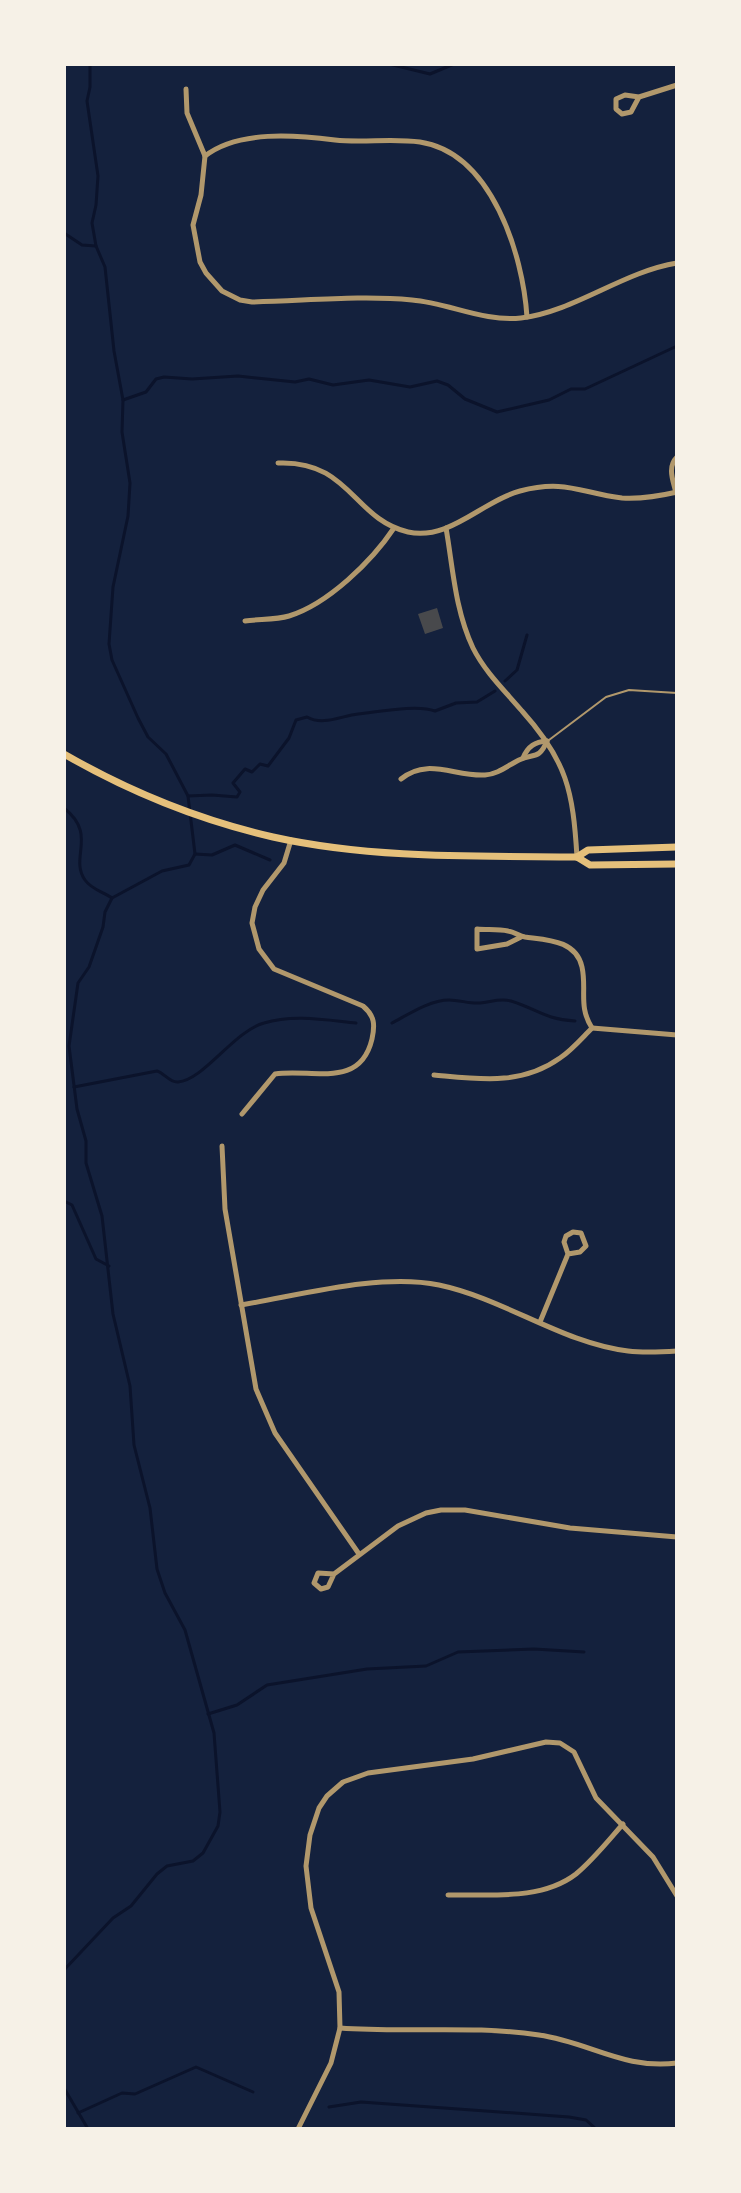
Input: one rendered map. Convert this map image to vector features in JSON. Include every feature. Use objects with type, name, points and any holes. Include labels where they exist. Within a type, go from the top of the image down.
[{"type":"main road","points":[[64,754],[128,789],[164,804],[229,825],[291,840],[422,854],[577,857],[590,865],[677,864]]},
{"type":"main road","points":[[577,857],[588,850],[677,847]]},
{"type":"street","points":[[639,97],[631,112],[622,114],[616,109],[616,99],[625,95],[639,97],[677,85]]},
{"type":"street","points":[[186,89],[187,113],[205,156],[203,185],[193,231],[200,262],[206,273],[214,284],[229,295],[252,302],[405,299],[494,318],[527,317],[550,311],[648,269],[677,263]]},
{"type":"street","points":[[205,156],[238,142],[272,136],[357,142],[419,142],[444,150],[469,168],[505,224],[519,262],[527,317]]},
{"type":"street","points":[[278,463],[310,467],[331,474],[394,528],[424,534],[446,528],[502,497],[556,484],[621,498],[677,492],[671,470],[677,457]]},
{"type":"street","points":[[245,621],[289,616],[321,599],[378,552],[394,528]]},
{"type":"street","points":[[446,528],[459,609],[473,649],[561,763],[571,800],[577,857]]},
{"type":"street","points":[[401,779],[426,768],[473,775],[495,773],[523,758],[533,758],[543,752],[547,741]]},
{"type":"street","points":[[523,758],[526,750],[536,742],[547,741]]},
{"type":"street","points":[[242,1114],[275,1074],[331,1075],[350,1070],[368,1051],[375,1024],[371,1013],[363,1006],[274,969],[259,949],[252,923],[255,907],[263,890],[284,863],[291,840]]},
{"type":"street","points":[[521,937],[507,944],[477,949],[477,929],[513,931],[521,937],[554,940],[576,953],[582,968],[583,1007],[592,1028]]},
{"type":"street","points":[[434,1075],[495,1081],[527,1074],[560,1059],[592,1028],[675,1035]]},
{"type":"street","points":[[222,1146],[225,1209],[252,1374],[264,1412],[275,1433],[359,1554]]},
{"type":"street","points":[[540,1322],[568,1254],[564,1242],[566,1236],[573,1232],[581,1233],[586,1246],[580,1252],[568,1254]]},
{"type":"street","points":[[241,1305],[375,1283],[415,1282],[460,1290],[609,1348],[677,1351]]},
{"type":"street","points":[[334,1574],[411,1519],[449,1509],[570,1528],[677,1537]]},
{"type":"street","points":[[298,2129],[331,2063],[340,2028],[339,1992],[311,1908],[306,1866],[310,1835],[319,1808],[343,1782],[368,1773],[473,1759],[546,1742],[560,1743],[574,1752],[596,1798],[653,1857],[677,1896]]},
{"type":"street","points":[[448,1895],[532,1892],[558,1885],[585,1866],[623,1824]]},
{"type":"street","points":[[340,2028],[384,2031],[467,2029],[540,2035],[618,2060],[651,2065],[677,2063]]},
{"type":"lane","points":[[547,741],[606,697],[629,690],[677,693]]},
{"type":"building","points":[[437,608],[443,628],[425,634],[418,614]]},
{"type":"waterway","points":[[64,1970],[113,1918],[131,1906],[157,1874],[167,1866],[193,1861],[203,1853],[218,1826],[220,1812],[214,1733],[185,1630],[165,1593],[157,1569],[150,1508],[134,1445],[130,1386],[113,1314],[102,1216],[86,1163],[86,1141],[77,1109],[69,1046],[78,983],[89,967],[112,898],[162,871],[189,865],[195,854],[188,796],[166,754],[148,737],[138,718],[112,660],[109,644],[113,587],[128,516],[130,483],[122,432],[123,400],[105,267],[96,246],[92,223],[98,176],[87,101],[90,64]]},
{"type":"waterway","points":[[389,64],[430,74],[454,64]]},
{"type":"waterway","points":[[64,233],[82,245],[96,246]]},
{"type":"waterway","points":[[123,400],[146,392],[156,379],[164,377],[238,376],[295,382],[309,379],[333,385],[369,380],[410,387],[437,381],[448,385],[465,399],[497,412],[549,400],[571,389],[585,389],[677,346]]},
{"type":"waterway","points":[[505,681],[517,670],[527,635]]},
{"type":"waterway","points":[[188,796],[237,797],[240,792],[233,783],[245,769],[252,772],[260,764],[268,766],[289,738],[296,720],[307,717],[326,721],[408,708],[435,711],[456,703],[477,702],[495,691]]},
{"type":"waterway","points":[[64,808],[79,827],[80,863],[85,880],[112,898]]},
{"type":"waterway","points":[[195,854],[212,855],[235,845],[270,860]]},
{"type":"waterway","points":[[392,1023],[427,1005],[449,1000],[476,1003],[507,1000],[548,1016],[575,1021]]},
{"type":"waterway","points":[[74,1087],[157,1071],[175,1082],[188,1079],[209,1065],[242,1035],[275,1020],[310,1018],[356,1023]]},
{"type":"waterway","points":[[64,1201],[72,1205],[96,1259],[109,1266]]},
{"type":"waterway","points":[[208,1714],[237,1705],[267,1685],[367,1669],[426,1666],[458,1652],[534,1649],[584,1652]]},
{"type":"waterway","points":[[78,2113],[122,2093],[135,2094],[196,2067],[253,2092]]},
{"type":"waterway","points":[[64,2088],[88,2129]]},
{"type":"waterway","points":[[329,2107],[361,2102],[569,2117],[586,2120],[596,2129]]}]
